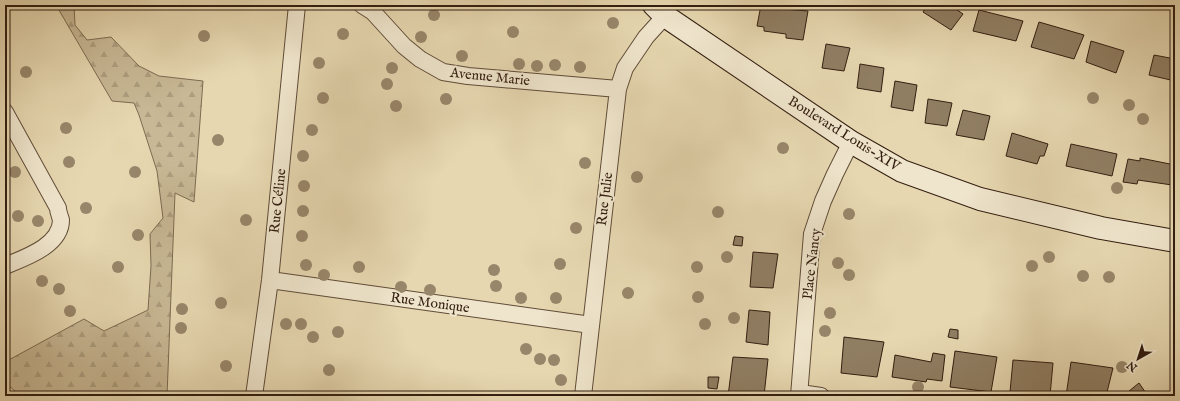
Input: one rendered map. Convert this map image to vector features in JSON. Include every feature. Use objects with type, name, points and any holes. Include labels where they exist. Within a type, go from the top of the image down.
[{"type":"main road","name":"Boulevard Louis-XIV","points":[[659,11],[851,142],[902,171],[980,199],[1101,228],[1175,241]]},
{"type":"street","name":"Rue Céline","points":[[254,396],[270,280],[297,5]]},
{"type":"street","name":"Avenue Marie","points":[[362,5],[373,12],[404,46],[420,59],[443,72],[468,76],[618,89]]},
{"type":"street","name":"Rue Julie","points":[[583,396],[618,89],[625,68],[646,37],[659,11]]},
{"type":"street","points":[[5,112],[58,208],[61,220],[58,233],[49,244],[5,266]]},
{"type":"street","name":"Place Nancy","points":[[820,396],[799,395],[812,234],[834,174],[851,142]]},
{"type":"street","name":"Rue Monique","points":[[270,280],[591,325]]},
{"type":"green space","points":[[56,5],[74,5],[75,25],[87,40],[111,37],[139,66],[159,76],[203,81],[194,202],[175,193],[167,396],[30,396],[19,394],[5,383],[5,362],[84,319],[104,331],[148,310],[151,266],[150,234],[163,218],[157,171],[134,103],[112,101]]},
{"type":"building","points":[[761,5],[784,5],[784,9],[808,11],[803,40],[786,38],[786,34],[764,31],[764,27],[757,26]]},
{"type":"building","points":[[927,5],[950,5],[963,14],[951,30],[923,12]]},
{"type":"building","points":[[979,10],[1023,21],[1016,41],[973,31]]},
{"type":"building","points":[[1039,22],[1084,35],[1074,59],[1031,47]]},
{"type":"building","points":[[1091,41],[1124,51],[1116,73],[1086,62]]},
{"type":"building","points":[[826,44],[850,48],[844,71],[822,68]]},
{"type":"building","points":[[1154,55],[1175,59],[1175,81],[1149,75]]},
{"type":"building","points":[[860,64],[884,68],[881,92],[857,88]]},
{"type":"building","points":[[895,81],[917,85],[913,111],[891,107]]},
{"type":"building","points":[[928,99],[952,103],[947,126],[925,123]]},
{"type":"building","points":[[963,110],[990,116],[984,140],[956,135]]},
{"type":"building","points":[[1012,133],[1048,144],[1044,156],[1040,156],[1037,164],[1006,156]]},
{"type":"building","points":[[1071,144],[1117,154],[1112,176],[1066,166]]},
{"type":"building","points":[[1140,158],[1175,165],[1175,174],[1172,185],[1138,180],[1137,184],[1123,182],[1128,159],[1140,161]]},
{"type":"building","points":[[735,236],[743,237],[742,246],[733,245]]},
{"type":"building","points":[[753,252],[778,254],[773,288],[750,287]]},
{"type":"building","points":[[749,310],[770,312],[768,345],[746,342]]},
{"type":"building","points":[[950,329],[958,330],[958,339],[948,337]]},
{"type":"building","points":[[844,337],[884,342],[877,377],[841,373]]},
{"type":"building","points":[[955,351],[997,357],[991,392],[950,387]]},
{"type":"building","points":[[933,353],[945,355],[942,381],[927,379],[926,382],[892,377],[895,355],[931,362]]},
{"type":"building","points":[[733,357],[768,359],[764,396],[728,396]]},
{"type":"building","points":[[1013,360],[1053,363],[1050,396],[1010,392]]},
{"type":"building","points":[[1071,362],[1113,368],[1106,396],[1066,396]]},
{"type":"building","points":[[708,377],[719,377],[717,389],[708,388]]},
{"type":"building","points":[[1139,383],[1148,396],[1123,396]]}]
